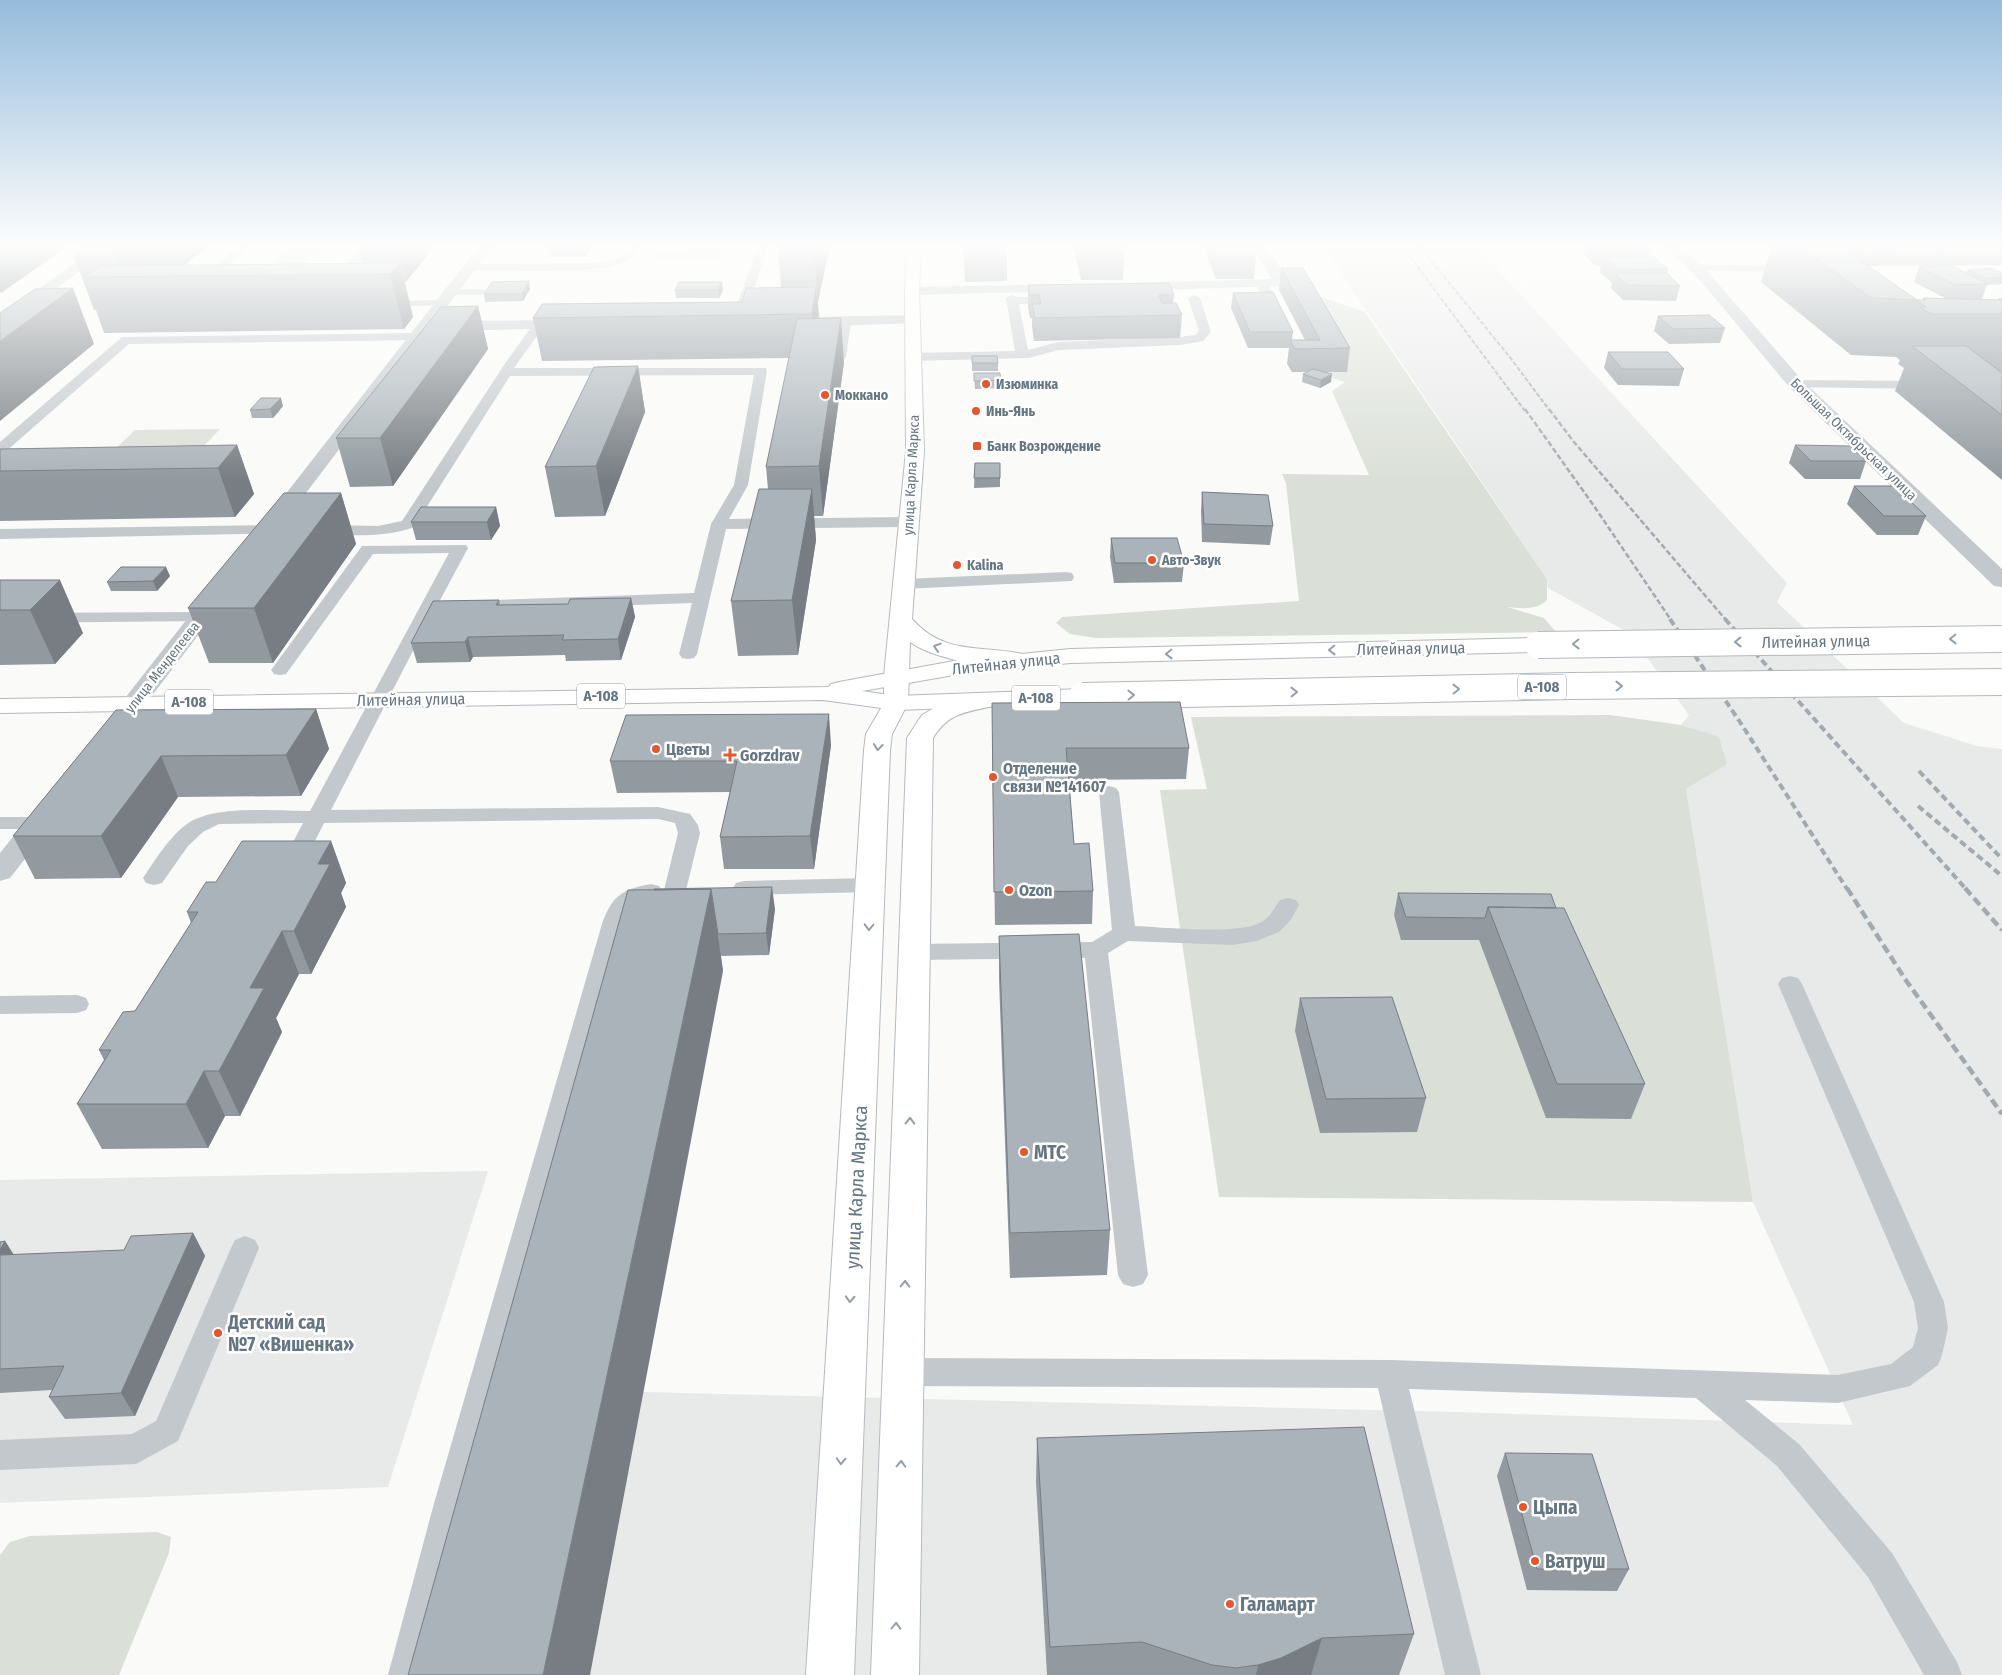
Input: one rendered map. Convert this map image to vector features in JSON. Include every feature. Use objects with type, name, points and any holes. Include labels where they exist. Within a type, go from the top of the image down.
[{"type":"main road","name":"улица Карла Маркса","points":[[830,1675],[879,734],[896,689],[915,451],[913,324]]},
{"type":"main road","name":"А-108","points":[[902,621],[909,632],[923,643],[972,655],[1020,660]]},
{"type":"main road","name":"Литейная улица","points":[[896,689],[1020,660],[1070,656],[1538,645],[2002,639]]},
{"type":"main road","name":"Литейная улица","points":[[0,706],[823,692],[896,689],[990,700],[1082,696],[1563,686],[2002,682]]},
{"type":"main road","points":[[895,1675],[920,738],[896,689]]},
{"type":"main road","points":[[920,738],[931,720],[952,708],[990,700]]},
{"type":"street","points":[[249,554],[427,324]]},
{"type":"street","name":"Большая Октябрьская улица","points":[[1745,324],[1796,384],[2002,581]]},
{"type":"street","points":[[421,332],[539,325],[588,325]]},
{"type":"street","name":"улица Менделеева","points":[[107,738],[231,577]]},
{"type":"street","points":[[0,872],[58,800]]},
{"type":"lane","points":[[840,356],[845,324]]},
{"type":"lane","points":[[1017,324],[1022,354]]},
{"type":"lane","points":[[913,357],[1022,354],[1038,352],[1048,347],[1058,346],[1179,341],[1199,338],[1205,332],[1202,324]]},
{"type":"lane","points":[[0,534],[399,529],[408,524],[506,372],[539,325]]},
{"type":"lane","points":[[0,449],[126,340],[421,332]]},
{"type":"lane","points":[[506,372],[761,371],[741,485],[719,524],[688,654]]},
{"type":"lane","points":[[1796,384],[1943,385]]},
{"type":"lane","points":[[719,524],[909,522]]},
{"type":"lane","points":[[380,549],[387,530]]},
{"type":"lane","points":[[280,670],[368,549],[460,548],[427,607],[302,846]]},
{"type":"lane","points":[[904,584],[1066,578]]},
{"type":"lane","points":[[427,607],[701,598]]},
{"type":"lane","points":[[0,618],[201,617]]},
{"type":"lane","points":[[1109,792],[1124,933]]},
{"type":"lane","points":[[154,878],[190,830],[202,822],[216,818],[658,812],[683,818],[688,825],[685,889],[638,893],[630,896],[618,910],[450,1508],[406,1675]]},
{"type":"lane","points":[[0,823],[40,823]]},
{"type":"lane","points":[[722,888],[871,885]]},
{"type":"lane","points":[[914,952],[1096,950],[1124,933],[1233,937],[1258,933],[1271,927],[1282,916],[1288,905]]},
{"type":"lane","points":[[1096,950],[1134,1275]]},
{"type":"lane","points":[[903,1372],[1390,1374],[1838,1389],[1899,1376],[1927,1355],[1933,1328],[1929,1302],[1790,984]]},
{"type":"lane","points":[[0,1005],[77,1004]]},
{"type":"lane","points":[[0,1455],[136,1449],[167,1431],[245,1248]]},
{"type":"lane","points":[[1390,1374],[1463,1675]]},
{"type":"lane","points":[[1702,1384],[1788,1455],[1880,1565],[1944,1675]]},
{"type":"shaded area","points":[[1306,324],[1373,324],[1547,579],[1547,600],[1543,604],[1528,608],[1507,607],[1544,618],[1556,632],[1096,638],[1070,634],[1056,623],[1062,617],[1299,601],[1286,483],[1282,474],[1369,475],[1332,391],[1345,382],[1313,372]]},
{"type":"shaded area","points":[[1376,324],[1548,324],[1787,583],[1777,602],[1904,723],[1977,746],[2002,749],[2002,1675],[586,1675],[643,1392],[1458,1412],[1853,1425],[1753,1202],[1686,789],[1726,764],[1719,738],[1681,725],[1689,715],[1629,633],[1548,588],[1547,579]]},
{"type":"shaded area","points":[[220,429],[200,450],[113,451],[135,430]]},
{"type":"shaded area","points":[[1610,715],[1681,725],[1719,737],[1727,764],[1686,789],[1753,1202],[1219,1197],[1160,790],[1207,789],[1191,717]]},
{"type":"shaded area","name":"Детский сад №7 «Вишенка»","points":[[488,1171],[388,1487],[0,1503],[0,1180]]},
{"type":"shaded area","points":[[157,1532],[171,1537],[169,1553],[119,1675],[0,1675],[0,1555],[10,1542],[30,1536]]},
{"type":"building","points":[[0,324],[23,324],[0,341]]},
{"type":"building","points":[[427,324],[465,324],[380,438],[336,438]]},
{"type":"building","points":[[796,324],[840,324],[819,466],[766,467]]},
{"type":"building","points":[[1247,324],[1289,324],[1293,332],[1250,332]]},
{"type":"building","points":[[1311,324],[1336,324],[1350,348],[1295,349],[1290,340],[1320,340]]},
{"type":"building","points":[[1667,324],[1720,324],[1725,328],[1673,329]]},
{"type":"building","points":[[1912,346],[1966,346],[2002,373],[2002,415]]},
{"type":"building","points":[[1608,352],[1668,352],[1684,369],[1622,369]]},
{"type":"building","points":[[972,356],[997,356],[998,363],[972,363]]},
{"type":"building","points":[[638,366],[596,466],[545,467],[594,367]]},
{"type":"building","points":[[1313,369],[1332,374],[1321,380],[1303,374]]},
{"type":"building","points":[[974,373],[1000,373],[1001,380],[974,381]]},
{"type":"building","points":[[261,398],[281,398],[270,409],[250,410]]},
{"type":"building","points":[[237,445],[218,468],[0,471],[0,449]]},
{"type":"building","points":[[1795,445],[1850,446],[1866,461],[1811,461]]},
{"type":"building","points":[[975,463],[1000,463],[1000,478],[974,478]]},
{"type":"building","points":[[1854,486],[1894,486],[1926,516],[1884,516]]},
{"type":"building","points":[[759,489],[812,489],[792,600],[731,601]]},
{"type":"building","points":[[1202,492],[1268,495],[1273,526],[1204,524]]},
{"type":"building","points":[[284,493],[341,493],[254,608],[188,608]]},
{"type":"building","points":[[421,507],[496,507],[487,522],[411,522]]},
{"type":"building","points":[[1111,538],[1177,538],[1184,563],[1115,563]]},
{"type":"building","points":[[121,567],[166,567],[153,581],[107,582]]},
{"type":"building","points":[[0,580],[60,580],[30,610],[0,610]]},
{"type":"building","points":[[631,598],[618,639],[562,640],[564,635],[468,637],[465,642],[411,643],[433,601],[499,600],[496,605],[568,604],[570,599]]},
{"type":"building","points":[[1180,702],[1189,748],[1066,748],[1074,844],[1089,843],[1093,891],[994,892],[992,703]]},
{"type":"building","points":[[316,709],[286,755],[161,756],[101,836],[13,836],[116,710]]},
{"type":"building","points":[[829,714],[810,836],[720,837],[737,761],[610,761],[626,715]]},
{"type":"building","points":[[242,841],[331,841],[318,864],[330,864],[294,931],[282,931],[250,988],[264,988],[219,1071],[204,1071],[186,1104],[77,1104],[111,1050],[99,1050],[123,1012],[135,1011],[198,912],[187,912],[206,882],[216,882]]},
{"type":"building","points":[[772,887],[766,933],[718,934],[711,889],[654,890],[654,889]]},
{"type":"building","points":[[711,889],[543,1675],[408,1675],[628,890]]},
{"type":"building","points":[[1398,893],[1551,894],[1556,908],[1488,907],[1485,918],[1406,917]]},
{"type":"building","points":[[1488,907],[1564,908],[1645,1084],[1557,1084]]},
{"type":"building","points":[[1079,934],[1110,1230],[1010,1233],[999,936]]},
{"type":"building","points":[[1392,997],[1426,1098],[1326,1099],[1300,998]]},
{"type":"building","points":[[193,1233],[121,1393],[49,1397],[64,1366],[0,1369],[0,1255],[124,1250],[131,1236]]},
{"type":"building","points":[[5,1241],[0,1250],[0,1242]]},
{"type":"building","points":[[1364,1427],[1414,1634],[1322,1638],[1281,1658],[1258,1665],[1236,1668],[1212,1665],[1142,1642],[1050,1647],[1037,1438]]},
{"type":"building","points":[[1505,1453],[1592,1454],[1629,1569],[1537,1569]]},
{"type":"railway","points":[[1460,324],[1525,411]]},
{"type":"railway","points":[[1483,324],[1550,411]]},
{"type":"railway","points":[[1525,409],[1594,506],[1671,620]]},
{"type":"railway","points":[[1549,409],[1574,442],[1726,620]]},
{"type":"railway","points":[[1670,619],[1740,722],[1847,889]]},
{"type":"railway","points":[[1725,619],[1966,889]]},
{"type":"railway","points":[[1919,771],[2002,859]]},
{"type":"railway","points":[[1918,806],[2002,876]]},
{"type":"railway","points":[[1847,888],[1905,979],[2002,1114]]},
{"type":"railway","points":[[1965,888],[2002,930]]},
{"type":"place","name":"Изюминка","points":[[986,384]]},
{"type":"place","name":"Моккано","points":[[825,395]]},
{"type":"place","name":"Инь-Янь","points":[[976,411]]},
{"type":"place","name":"Банк Возрождение","points":[[977,446]]},
{"type":"place","name":"Авто-Звук","points":[[1152,560]]},
{"type":"place","name":"Kalina","points":[[957,565]]},
{"type":"place","name":"Цветы","points":[[656,749]]},
{"type":"place","name":"Gorzdrav","points":[[730,755]]},
{"type":"place","name":"Отделение связи №141607","points":[[993,777]]},
{"type":"place","name":"Ozon","points":[[1009,890]]},
{"type":"place","name":"МТС","points":[[1024,1152]]},
{"type":"place","name":"Детский сад №7 «Вишенка»","points":[[218,1333]]},
{"type":"place","name":"Цыпа","points":[[1523,1507]]},
{"type":"place","name":"Ватруш","points":[[1535,1561]]},
{"type":"place","name":"Галамарт","points":[[1230,1604]]}]
